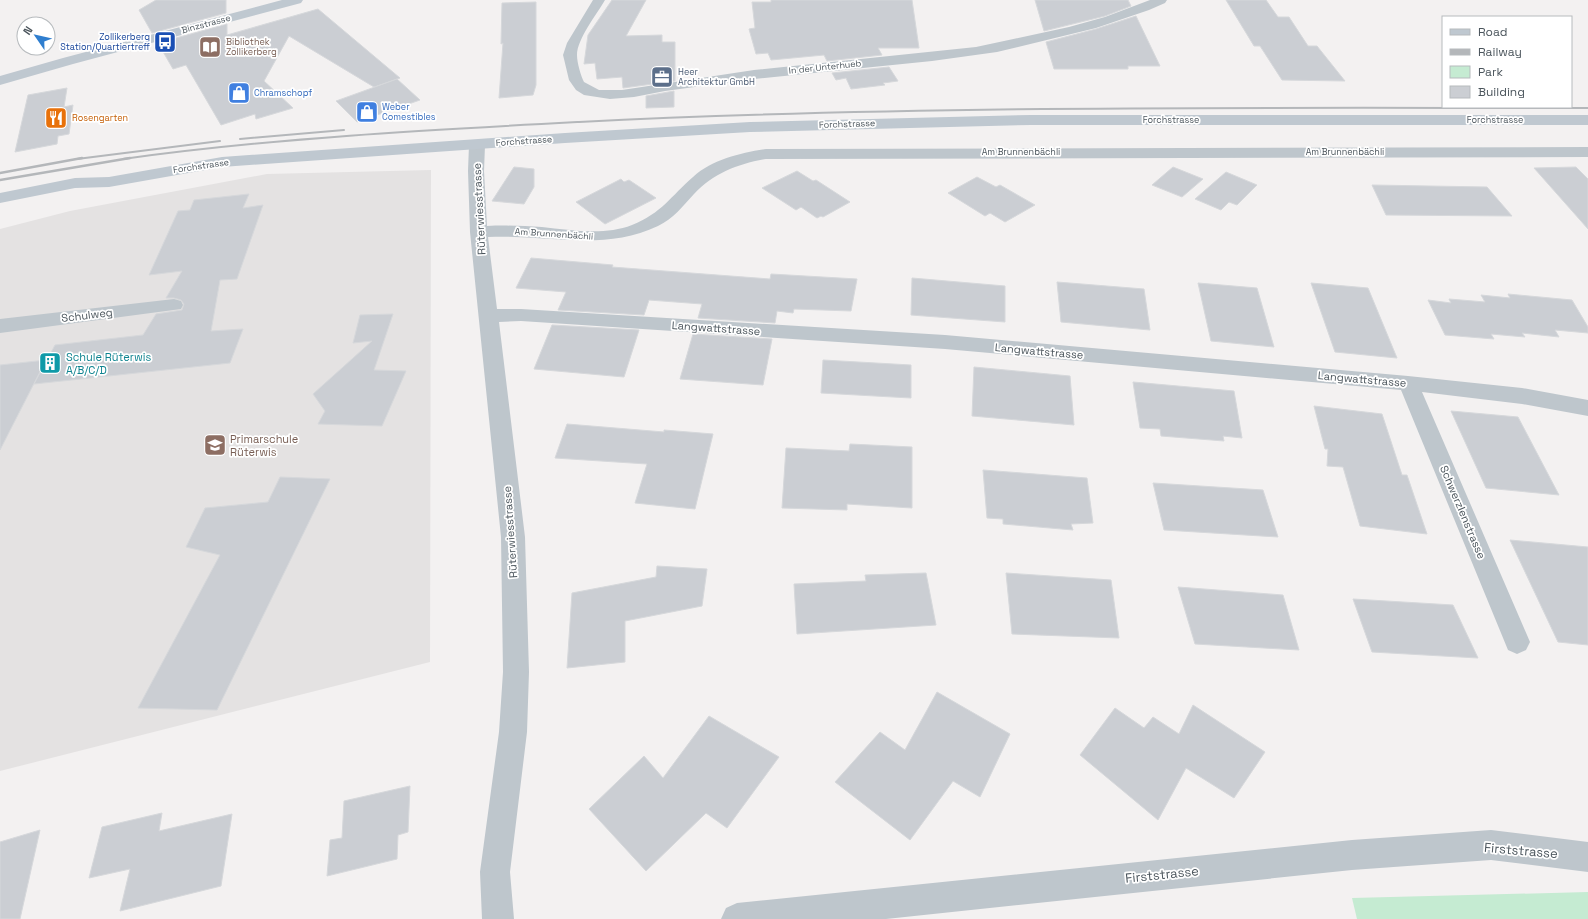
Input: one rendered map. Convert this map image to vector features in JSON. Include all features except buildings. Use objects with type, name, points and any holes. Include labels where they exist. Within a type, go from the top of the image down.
[{"type":"main road","name":"Binzstrasse","points":[[0,81],[68,61],[297,0]]},
{"type":"main road","name":"Forchstrasse","points":[[0,198],[75,183],[109,182],[222,162],[477,144],[742,128],[867,123],[1063,120],[1588,120]]},
{"type":"main road","name":"Forchstrasse","points":[[0,213],[79,193],[109,182]]},
{"type":"street","name":"In der Unterhueb","points":[[599,0],[574,43],[570,55],[575,79],[580,86],[587,91],[599,94],[621,94],[730,77],[928,57],[1018,44],[1080,29],[1137,11],[1161,0]]},
{"type":"street","name":"Rüterwiesstrasse","points":[[477,144],[476,171],[479,232],[513,537],[516,672],[513,732],[495,872],[498,919]]},
{"type":"street","name":"Am Brunnenbächli","points":[[479,232],[505,230],[585,237],[605,236],[626,232],[654,222],[672,209],[693,185],[714,169],[745,157],[766,154],[1588,152]]},
{"type":"street","name":"Schulweg","points":[[0,326],[174,305]]},
{"type":"street","name":"Langwattstrasse","points":[[488,316],[521,315],[945,342],[1408,383],[1522,396],[1588,408]]},
{"type":"street","name":"Schwerzlenstrasse","points":[[1408,383],[1517,642]]},
{"type":"street","name":"Firststrasse","points":[[737,919],[1367,854],[1490,845],[1588,857]]},
{"type":"shaded area","name":"Primarschule Rüterwis","points":[[431,170],[430,662],[0,771],[0,229],[70,211],[267,174]]},
{"type":"green space","points":[[1588,892],[1588,919],[1357,919],[1352,898]]},
{"type":"railway","points":[[127,159],[237,145],[294,140],[522,125],[705,117],[957,110],[1588,108]]},
{"type":"railway","points":[[240,139],[344,130]]},
{"type":"railway","points":[[77,159],[220,141]]},
{"type":"railway","points":[[0,173],[82,158]]},
{"type":"railway","points":[[123,159],[127,159]]},
{"type":"railway","points":[[0,180],[127,159]]},
{"type":"place","name":"Zollikerberg Station/Quartiertreff","points":[[165,42]]},
{"type":"place","name":"Bibliothek Zollikerberg","points":[[210,47]]},
{"type":"place","name":"Heer Architektur GmbH","points":[[662,77]]},
{"type":"place","name":"Chramschopf","points":[[239,93]]},
{"type":"place","name":"Weber Comestibles","points":[[367,112]]},
{"type":"place","name":"Rosengarten","points":[[56,118]]},
{"type":"place","name":"Schule Rüterwis A/B/C/D","points":[[50,363]]},
{"type":"place","name":"Primarschule Rüterwis","points":[[215,445]]}]
